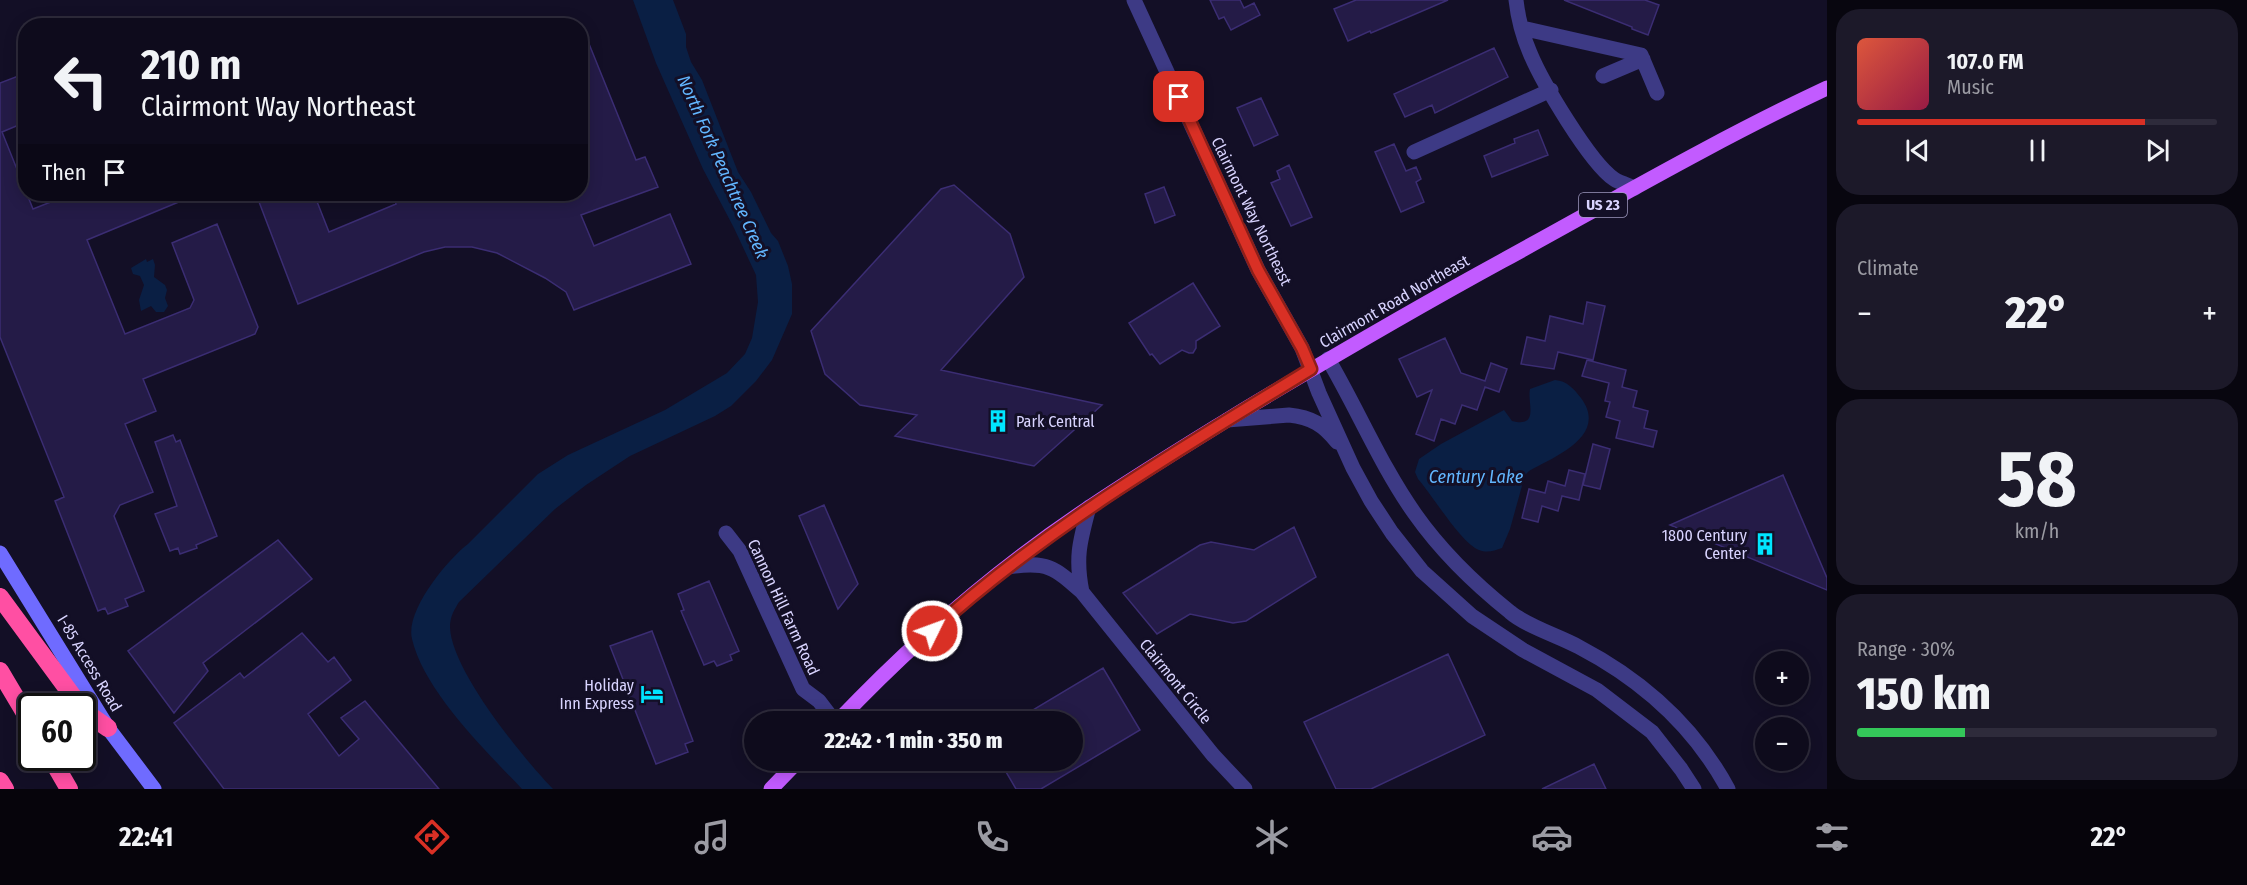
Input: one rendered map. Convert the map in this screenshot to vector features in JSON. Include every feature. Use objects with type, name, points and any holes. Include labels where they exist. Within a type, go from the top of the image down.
[{"type":"highway","points":[[0,597],[70,693]]},
{"type":"highway","points":[[0,671],[18,701]]},
{"type":"highway","points":[[96,719],[108,728]]},
{"type":"highway","points":[[59,771],[69,789]]},
{"type":"highway","points":[[0,781],[5,789]]},
{"type":"main road","name":"Clairmont Road Northeast","points":[[847,711],[949,615],[1008,567],[1089,507],[1311,369],[1434,298],[1635,188],[1827,88]]},
{"type":"main road","name":"I-85 Access Road","points":[[0,553],[108,728],[154,789]]},
{"type":"main road","points":[[771,789],[788,771]]},
{"type":"street","name":"Clairmont Way Northeast","points":[[1134,0],[1253,260],[1302,348],[1353,468]]},
{"type":"street","points":[[1515,0],[1529,51],[1541,76],[1589,153],[1613,178],[1635,188]]},
{"type":"street","points":[[1522,28],[1641,55],[1657,93]]},
{"type":"street","points":[[1602,76],[1643,59]]},
{"type":"street","points":[[1413,152],[1551,90]]},
{"type":"street","points":[[1328,359],[1405,499],[1438,543],[1512,614],[1607,662],[1651,694],[1679,720],[1694,738],[1728,789]]},
{"type":"street","points":[[1227,420],[1289,415],[1317,422],[1329,433],[1353,468],[1392,533],[1432,581],[1499,635],[1614,701],[1652,732],[1694,789]]},
{"type":"street","points":[[1082,592],[1078,569],[1078,547],[1089,507]]},
{"type":"street","name":"Cannon Hill Farm Road","points":[[726,532],[740,551],[803,689],[819,701],[827,711]]},
{"type":"street","name":"Clairmont Circle","points":[[1008,567],[1027,564],[1051,568],[1060,572],[1082,592],[1213,755],[1245,789]]},
{"type":"water","name":"North Fork Peachtree Creek","points":[[633,0],[673,0],[686,34],[686,47],[691,62],[702,80],[738,172],[751,192],[771,233],[778,241],[788,266],[792,284],[792,314],[772,360],[756,381],[731,406],[715,416],[630,456],[586,485],[555,509],[455,608],[450,627],[453,645],[462,666],[507,735],[553,789],[522,789],[458,719],[429,679],[412,639],[415,615],[421,601],[449,562],[538,474],[568,455],[665,410],[727,373],[745,354],[752,338],[758,302],[756,275],[703,169],[656,63]]},
{"type":"water","points":[[146,259],[147,262],[153,259],[154,277],[165,285],[167,290],[165,298],[168,306],[164,312],[156,312],[151,306],[141,311],[139,300],[144,285],[140,276],[133,274],[131,268]]},
{"type":"water","name":"Century Lake","points":[[1555,380],[1570,386],[1581,398],[1588,411],[1588,423],[1583,434],[1575,443],[1525,475],[1510,529],[1502,548],[1490,551],[1479,550],[1456,529],[1418,479],[1415,472],[1419,459],[1441,444],[1504,410],[1512,421],[1526,421],[1530,413],[1530,389]]},
{"type":"building","points":[[1210,0],[1240,0],[1244,8],[1254,3],[1260,15],[1231,30],[1224,17],[1219,19]]},
{"type":"building","points":[[1356,0],[1448,0],[1348,41],[1334,9]]},
{"type":"building","points":[[1564,0],[1645,0],[1659,5],[1648,35]]},
{"type":"building","points":[[588,41],[636,160],[645,157],[658,187],[581,215],[594,246],[670,214],[691,264],[574,310],[566,292],[545,278],[497,253],[472,247],[445,247],[424,252],[298,304],[259,201],[317,201],[329,232],[396,204],[395,201],[588,201]]},
{"type":"building","points":[[1494,48],[1508,77],[1435,113],[1432,105],[1405,117],[1394,94]]},
{"type":"building","points":[[18,76],[18,125],[2,132],[18,172],[18,201],[30,201],[33,209],[53,201],[181,201],[87,240],[125,334],[190,308],[194,300],[172,243],[217,224],[258,327],[255,334],[143,379],[156,411],[125,424],[153,492],[120,505],[114,516],[144,591],[125,599],[128,606],[108,614],[105,608],[98,611],[55,501],[64,497],[0,337],[0,83]]},
{"type":"building","points":[[1261,98],[1278,135],[1254,146],[1237,108]]},
{"type":"building","points":[[1538,130],[1548,155],[1492,177],[1484,156],[1515,143],[1514,139]]},
{"type":"building","points":[[1394,144],[1406,171],[1416,167],[1421,179],[1416,182],[1424,202],[1401,212],[1375,152]]},
{"type":"building","points":[[1289,165],[1312,217],[1291,226],[1271,183],[1280,179],[1277,171]]},
{"type":"building","points":[[954,185],[1010,234],[1024,277],[941,370],[1102,405],[1034,466],[895,436],[917,415],[860,405],[825,374],[811,331],[941,189]]},
{"type":"building","points":[[1164,187],[1175,215],[1155,223],[1145,194]]},
{"type":"building","points":[[1193,283],[1220,326],[1196,341],[1193,353],[1182,350],[1160,364],[1152,354],[1150,355],[1129,323]]},
{"type":"building","points":[[1587,302],[1605,306],[1593,360],[1558,352],[1554,369],[1521,364],[1527,337],[1545,341],[1550,316],[1583,324]]},
{"type":"building","points":[[1445,338],[1461,373],[1485,381],[1491,363],[1507,369],[1499,392],[1485,387],[1477,410],[1462,405],[1455,424],[1441,419],[1434,441],[1416,434],[1432,390],[1417,397],[1399,359]]},
{"type":"building","points":[[1587,360],[1626,370],[1622,387],[1637,391],[1633,407],[1648,411],[1644,428],[1657,431],[1653,447],[1616,438],[1620,421],[1606,417],[1610,402],[1605,401],[1609,383],[1582,376]]},
{"type":"building","points":[[173,435],[176,442],[180,440],[217,536],[196,545],[197,548],[180,554],[178,548],[170,551],[155,514],[177,506],[155,442]]},
{"type":"building","points":[[1593,444],[1610,449],[1600,489],[1583,485]]},
{"type":"building","points":[[1569,470],[1585,474],[1579,500],[1562,496],[1558,511],[1542,506],[1538,522],[1522,518],[1529,489],[1545,493],[1548,481],[1565,486]]},
{"type":"building","name":"1800 Century Center","points":[[1783,475],[1827,578],[1827,590],[1670,525]]},
{"type":"building","points":[[824,505],[858,584],[838,609],[799,516]]},
{"type":"building","points":[[1294,527],[1316,577],[1246,621],[1233,623],[1190,614],[1157,634],[1123,593],[1200,545],[1211,542],[1254,550]]},
{"type":"building","points":[[278,540],[312,579],[203,663],[208,671],[174,713],[128,651]]},
{"type":"building","points":[[709,581],[739,651],[730,655],[732,660],[717,666],[714,661],[704,665],[681,611],[684,610],[678,594]]},
{"type":"building","name":"Holiday Inn Express","points":[[652,631],[693,741],[685,744],[688,752],[656,764],[610,646]]},
{"type":"building","points":[[302,633],[328,662],[334,657],[351,680],[308,714],[339,756],[359,739],[341,718],[365,701],[439,789],[224,789],[174,723],[240,673],[244,678]]},
{"type":"building","points":[[1448,654],[1485,735],[1371,789],[1336,789],[1304,722]]},
{"type":"building","points":[[1103,668],[1140,730],[1083,764],[1083,711],[1031,711]]},
{"type":"building","points":[[1594,764],[1606,789],[1542,789]]},
{"type":"building","points":[[1005,771],[1071,771],[1041,789],[1016,789]]},
{"type":"place","name":"Park Central","points":[[998,421]]},
{"type":"place","name":"1800 Century Center","points":[[1765,544]]},
{"type":"place","name":"Holiday Inn Express","points":[[652,694]]},
{"type":"route","points":[[932,631],[1008,567],[1089,507],[1311,369],[1302,348],[1258,270],[1179,97]]}]
